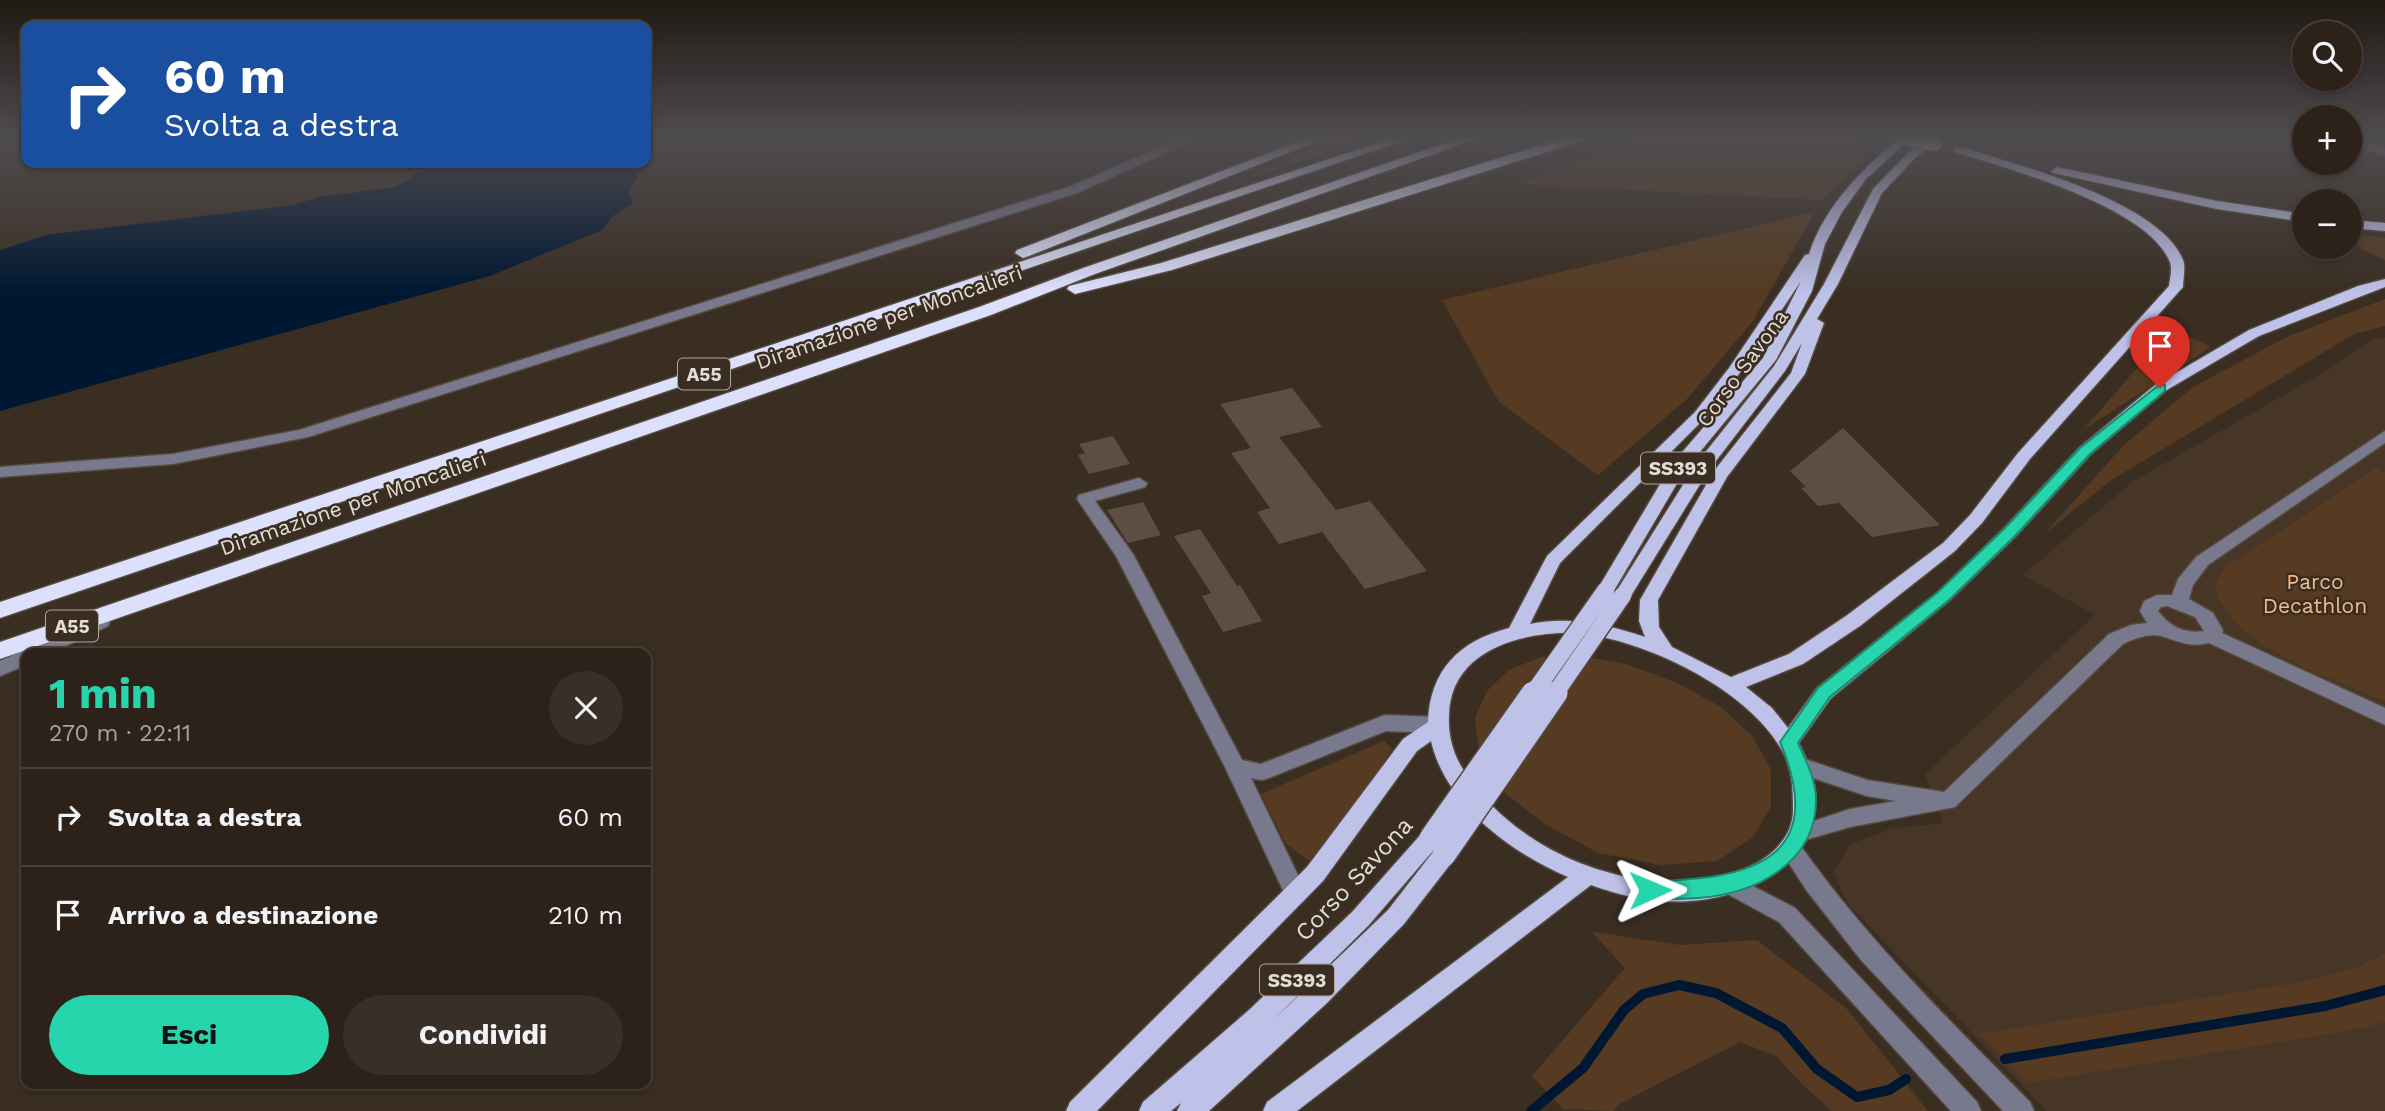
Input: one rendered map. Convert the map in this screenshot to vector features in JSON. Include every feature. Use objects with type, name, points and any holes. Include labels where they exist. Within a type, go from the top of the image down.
[{"type":"highway","points":[[780,349],[1189,189]]},
{"type":"highway","name":"Diramazione per Moncalieri","points":[[0,610],[1254,189]]},
{"type":"highway","name":"Diramazione per Moncalieri","points":[[0,651],[985,311],[1089,271],[1326,189]]},
{"type":"highway","points":[[985,311],[1166,267],[1414,189]]},
{"type":"main road","name":"Corso Savona","points":[[1614,592],[1678,468],[1769,360],[1805,291],[1819,244],[1836,211],[1852,189]]},
{"type":"main road","name":"Corso Savona","points":[[1190,1111],[1318,995],[1386,927],[1438,846],[1614,592],[1702,468],[1780,368],[1831,284],[1880,189]]},
{"type":"main road","points":[[1730,685],[1796,659],[1853,621],[1949,547],[1976,519],[2024,456],[2176,287],[2181,276],[2179,266],[2167,246],[2149,228],[2125,211],[2074,189]]},
{"type":"main road","points":[[2135,189],[2292,216]]},
{"type":"main road","points":[[2362,225],[2385,228]]},
{"type":"main road","points":[[1515,634],[1553,560],[1700,415],[1734,371],[1819,244]]},
{"type":"main road","points":[[1789,742],[1824,693],[1944,596],[2011,531],[2085,451],[2160,388],[2254,333],[2363,289],[2385,283]]},
{"type":"main road","points":[[1666,651],[1652,634],[1646,616],[1649,600],[1720,475],[1798,374],[1831,284]]},
{"type":"main road","points":[[1546,627],[1586,627],[1666,651],[1730,685],[1763,710],[1789,742],[1799,765],[1807,798],[1796,841],[1765,872],[1730,884],[1700,889],[1650,890],[1588,875],[1542,854],[1503,828],[1472,800],[1446,762],[1438,709],[1443,685],[1456,664],[1489,641],[1546,627]]},
{"type":"main road","points":[[1079,1111],[1315,874],[1409,745],[1439,725]]},
{"type":"main road","name":"Corso Savona","points":[[1152,1111],[1258,1018],[1438,846]]},
{"type":"main road","points":[[1276,1111],[1588,875]]},
{"type":"street","points":[[0,472],[173,459],[302,434],[1076,189]]},
{"type":"street","points":[[2179,602],[2184,583],[2202,561],[2385,436]]},
{"type":"street","points":[[1139,484],[1085,499],[1124,554],[1235,767],[1296,894]]},
{"type":"street","points":[[45,648],[144,601]]},
{"type":"street","points":[[2211,636],[2214,630],[2211,622],[2201,612],[2179,602],[2157,601],[2150,605],[2148,611],[2161,628],[2191,639],[2211,636],[2385,717]]},
{"type":"street","points":[[2021,1111],[1855,935],[1818,890],[1796,841],[1850,818],[1948,801],[2116,639],[2131,632],[2161,628]]},
{"type":"street","points":[[0,669],[21,658]]},
{"type":"street","points":[[1235,767],[1262,772],[1385,723],[1439,725]]},
{"type":"street","points":[[1799,765],[1867,788],[1948,801]]},
{"type":"street","points":[[1730,884],[1787,915],[1968,1111]]},
{"type":"shaded area","points":[[2385,337],[2385,1111],[2047,1111],[1847,903],[1833,871],[1851,844],[1893,828],[1943,823],[1925,774],[2095,615],[2023,575],[2132,482],[2324,372],[2371,340]]},
{"type":"green space","points":[[1610,189],[1832,189],[1821,200]]},
{"type":"green space","points":[[1815,212],[1753,321],[1687,399],[1598,475],[1499,402],[1442,300]]},
{"type":"green space","points":[[2362,235],[2385,238],[2385,260],[2362,249]]},
{"type":"green space","points":[[2385,299],[2385,326],[2354,334],[2110,481],[2044,534],[2124,445],[2193,387],[2289,336]]},
{"type":"green space","points":[[2172,328],[2211,347],[2083,430]]},
{"type":"green space","name":"Parco Decathlon","points":[[2377,468],[2385,473],[2385,701],[2312,671],[2261,643],[2239,626],[2224,607],[2215,586],[2225,567]]},
{"type":"green space","points":[[1541,657],[1586,657],[1626,664],[1677,683],[1721,707],[1753,737],[1771,770],[1771,807],[1753,837],[1717,861],[1661,865],[1598,853],[1545,824],[1501,790],[1478,746],[1475,718],[1487,691],[1509,670]]},
{"type":"green space","points":[[1384,741],[1392,749],[1366,792],[1309,861],[1285,843],[1261,794]]},
{"type":"green space","points":[[1592,932],[1681,945],[1757,940],[1847,1009],[1928,1111],[1832,1111],[1776,1056],[1740,1042],[1621,1103],[1613,1111],[1563,1109],[1532,1076],[1625,968]]},
{"type":"green space","points":[[2385,954],[2385,1022],[2348,1031],[2028,1083],[1979,1034],[2302,982],[2357,968]]},
{"type":"water","points":[[380,189],[630,189],[628,193],[633,203],[613,216],[602,230],[490,276],[0,411],[0,250],[46,235],[292,205],[320,197]]},
{"type":"building","points":[[1292,388],[1322,427],[1279,437],[1336,510],[1370,501],[1427,571],[1365,589],[1322,532],[1279,544],[1257,512],[1270,508],[1231,453],[1251,448],[1220,404]]},
{"type":"building","points":[[1843,428],[1940,525],[1872,537],[1839,503],[1818,506],[1801,488],[1806,487],[1790,471]]},
{"type":"building","points":[[1113,436],[1130,464],[1089,474],[1078,455],[1085,453],[1079,444]]},
{"type":"building","points":[[1143,502],[1161,535],[1128,543],[1107,510]]},
{"type":"building","points":[[1200,529],[1262,621],[1223,632],[1202,596],[1211,593],[1174,536]]},
{"type":"waterway","points":[[1531,1111],[1583,1068],[1624,1010],[1643,994],[1679,985],[1716,993],[1782,1028],[1817,1069],[1857,1097],[1889,1090],[1906,1079]]},
{"type":"waterway","points":[[2005,1059],[2325,1006],[2385,990]]},
{"type":"route","points":[[1650,890],[1700,889],[1730,884],[1765,872],[1790,848],[1801,834],[1807,798],[1799,765],[1789,742],[1824,693],[1944,596],[2011,531],[2085,451],[2160,388]]}]
